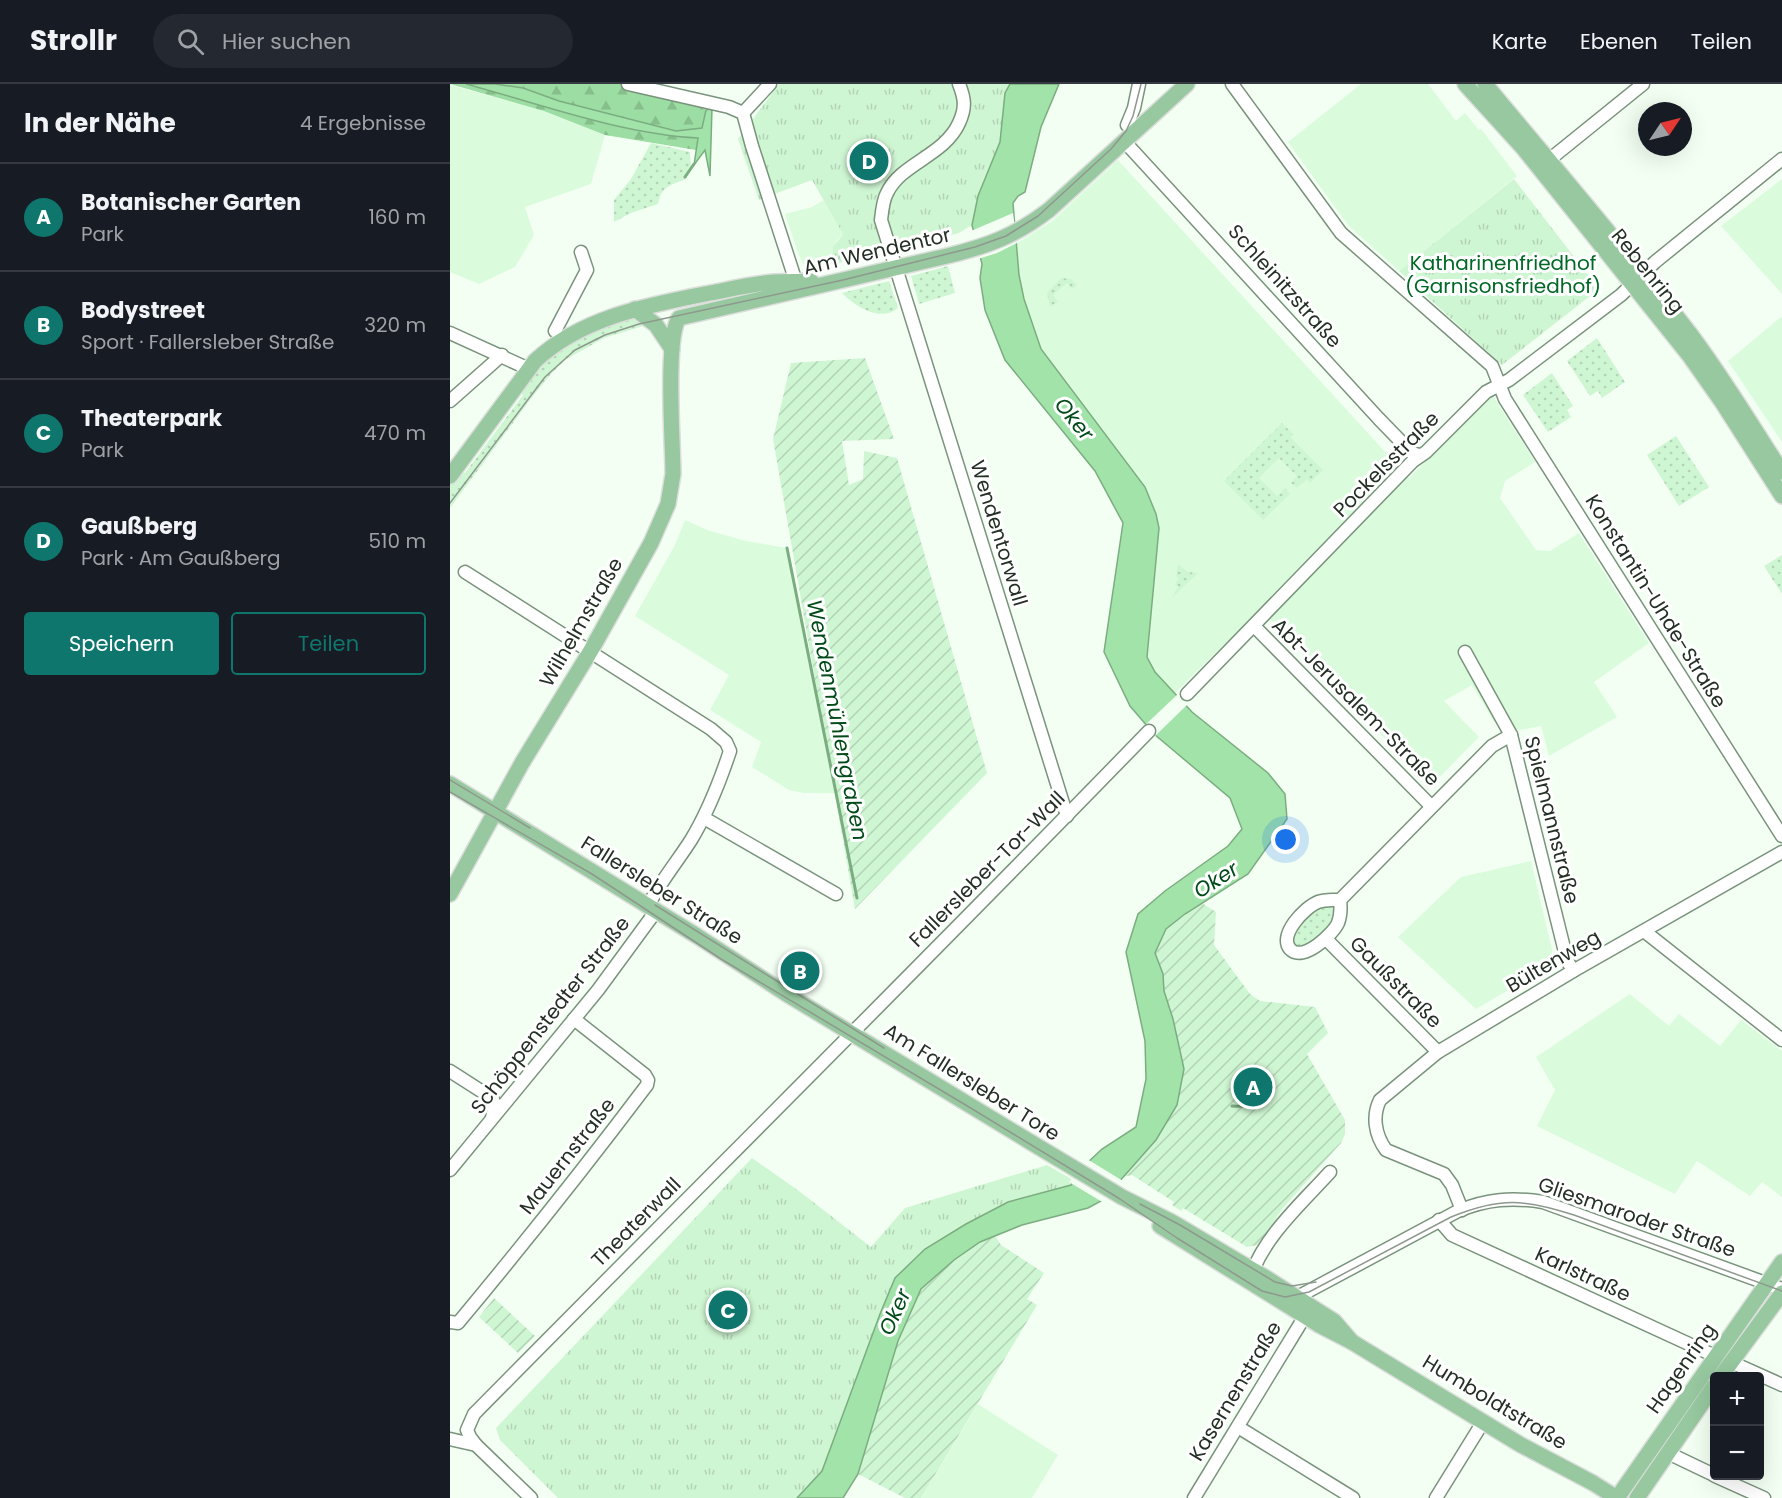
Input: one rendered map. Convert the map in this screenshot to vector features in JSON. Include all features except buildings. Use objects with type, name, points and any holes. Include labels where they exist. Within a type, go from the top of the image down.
[{"type":"main road","points":[[1015,228],[1173,84]]},
{"type":"main road","points":[[1015,228],[1049,210],[1187,84]]},
{"type":"main road","name":"Rebenring","points":[[1466,84],[1708,360],[1782,472]]},
{"type":"main road","name":"Rebenring","points":[[1485,84],[1549,160],[1637,280],[1716,393],[1782,496]]},
{"type":"main road","name":"Am Wendentor","points":[[672,349],[675,326],[679,318],[818,280],[974,245],[1015,228]]},
{"type":"main road","name":"Am Wendentor","points":[[450,476],[529,369],[545,352],[572,335],[635,309],[661,302],[753,285],[792,288]]},
{"type":"main road","points":[[635,309],[656,324],[672,349]]},
{"type":"main road","name":"Wilhelmstraße","points":[[450,894],[522,763],[590,652],[651,543],[668,504],[673,474],[672,349]]},
{"type":"main road","name":"Fallersleber Straße","points":[[450,784],[852,1033]]},
{"type":"main road","name":"Am Fallersleber Tore","points":[[852,1033],[1071,1167]]},
{"type":"main road","name":"Humboldtstraße","points":[[1071,1167],[1122,1197],[1176,1237],[1251,1276],[1308,1311],[1352,1342],[1483,1422],[1617,1498]]},
{"type":"main road","name":"Hagenring","points":[[1617,1498],[1782,1262]]},
{"type":"main road","name":"Hagenring","points":[[1724,1372],[1782,1291]]},
{"type":"main road","name":"Hagenring","points":[[1637,1498],[1710,1392]]},
{"type":"street","points":[[628,84],[729,107],[743,113]]},
{"type":"street","points":[[743,113],[770,84]]},
{"type":"street","name":"Wendentorwall","points":[[959,84],[965,98],[964,113],[955,132],[936,152],[894,183],[886,193],[881,220],[1067,816]]},
{"type":"street","points":[[1127,124],[1134,108],[1139,84]]},
{"type":"street","name":"Konstantin-Uhde-Straße","points":[[1232,84],[1341,233],[1492,366],[1505,399],[1782,836]]},
{"type":"street","points":[[1549,160],[1643,84]]},
{"type":"street","points":[[743,113],[792,288]]},
{"type":"street","name":"Schleinitzstraße","points":[[1124,141],[1379,419],[1412,453],[1419,455]]},
{"type":"street","name":"Pockelsstraße","points":[[1187,694],[1419,455],[1426,452],[1486,392],[1509,380],[1621,295],[1782,159]]},
{"type":"street","points":[[555,332],[587,270],[581,252]]},
{"type":"street","points":[[450,333],[529,369]]},
{"type":"street","points":[[450,401],[502,355]]},
{"type":"street","name":"Schöppenstedter Straße","points":[[450,1170],[619,964],[652,908],[658,887],[704,818],[730,751],[726,742],[711,729],[465,572]]},
{"type":"street","name":"Abt-Jerusalem-Straße","points":[[1254,626],[1431,806]]},
{"type":"street","name":"Spielmannstraße","points":[[1465,652],[1511,735],[1568,960],[1573,971]]},
{"type":"street","name":"Fallersleber-Tor-Wall","points":[[852,1033],[1149,731]]},
{"type":"street","points":[[1340,900],[1492,746],[1511,735]]},
{"type":"street","points":[[704,818],[836,894]]},
{"type":"street","name":"Bültenweg","points":[[1462,1210],[1448,1178],[1433,1168],[1386,1150],[1377,1130],[1375,1118],[1376,1107],[1380,1100],[1438,1052],[1573,971],[1782,852]]},
{"type":"street","name":"Gaußstraße","points":[[1326,900],[1340,900],[1337,923],[1326,939],[1310,949],[1299,952],[1292,950],[1287,940],[1295,922],[1310,906],[1326,900]]},
{"type":"street","points":[[1644,931],[1782,1040]]},
{"type":"street","name":"Gaußstraße","points":[[1326,939],[1438,1052]]},
{"type":"street","name":"Mauernstraße","points":[[454,1322],[593,1156],[647,1085],[648,1080],[645,1075],[574,1019]]},
{"type":"street","name":"Theaterwall","points":[[467,1430],[474,1414],[852,1033]]},
{"type":"street","points":[[450,1071],[492,1098],[495,1104],[489,1124]]},
{"type":"street","points":[[1251,1276],[1277,1232],[1330,1172]]},
{"type":"street","name":"Gliesmaroder Straße","points":[[1291,1301],[1439,1220],[1482,1203],[1521,1198],[1543,1202],[1766,1283],[1782,1291]]},
{"type":"street","name":"Karlstraße","points":[[1439,1220],[1452,1235],[1715,1356]]},
{"type":"street","name":"Kasernenstraße","points":[[1194,1498],[1308,1311]]},
{"type":"street","points":[[1731,1362],[1782,1385]]},
{"type":"street","points":[[1436,1498],[1483,1422]]},
{"type":"street","points":[[1238,1427],[1353,1498]]},
{"type":"street","points":[[452,1439],[467,1430],[476,1445],[531,1498]]},
{"type":"street","points":[[452,1439],[476,1445]]},
{"type":"street","points":[[1668,1453],[1710,1473]]},
{"type":"street","points":[[1726,1480],[1764,1498]]},
{"type":"shaded area","points":[[1361,84],[1428,84],[1456,121],[1465,113],[1479,130],[1481,129],[1517,176],[1399,271],[1348,225],[1288,142]]},
{"type":"shaded area","points":[[450,85],[544,111],[605,135],[591,184],[525,207],[534,235],[515,267],[479,284],[450,272]]},
{"type":"shaded area","points":[[1118,160],[1409,478],[1492,394],[1535,462],[1505,481],[1500,498],[1536,550],[1550,551],[1579,533],[1649,643],[1594,682],[1617,717],[1549,756],[1541,726],[1520,730],[1494,722],[1472,685],[1444,701],[1479,737],[1431,786],[1260,609],[1174,694],[1155,672],[1147,657],[1159,528],[1127,462],[1112,446],[1041,349],[1024,299],[1019,275],[1017,243],[1052,221]]},
{"type":"shaded area","points":[[1782,179],[1782,294],[1721,226]]},
{"type":"shaded area","points":[[824,200],[843,234],[837,240],[831,255],[831,265],[806,270],[785,214],[812,207]]},
{"type":"shaded area","points":[[1782,316],[1782,442],[1728,361]]},
{"type":"shaded area","points":[[685,520],[707,530],[746,541],[787,548],[836,793],[804,793],[789,790],[752,767],[761,742],[710,710],[729,675],[635,616],[675,545]]},
{"type":"shaded area","points":[[1531,861],[1554,958],[1551,965],[1476,1009],[1398,937],[1461,877]]},
{"type":"shaded area","points":[[1630,994],[1669,1026],[1679,1014],[1720,1046],[1741,1020],[1782,1051],[1782,1197],[1762,1182],[1750,1196],[1697,1161],[1675,1194],[1537,1126],[1555,1090],[1536,1057]]},
{"type":"shaded area","points":[[978,1404],[1058,1455],[1032,1498],[921,1498]]},
{"type":"green space","points":[[450,84],[466,84],[640,131],[699,138],[696,150],[605,135],[544,111]]},
{"type":"green space","points":[[496,84],[628,84],[676,95],[706,110],[703,128],[676,131],[655,127],[559,101],[523,88]]},
{"type":"green space","points":[[779,84],[1010,84],[1005,93],[1000,142],[978,196],[972,225],[959,233],[831,265],[833,247],[843,234],[812,180],[759,200],[738,139]]},
{"type":"green space","points":[[651,143],[690,152],[691,166],[686,179],[664,190],[658,204],[631,213],[614,222],[614,200],[631,179]]},
{"type":"green space","name":"Katharinenfriedhof (Garnisonsfriedhof)","points":[[1514,179],[1599,289],[1502,365],[1399,271]]},
{"type":"green space","points":[[948,266],[955,293],[919,304],[911,276]]},
{"type":"green space","points":[[1061,278],[1071,279],[1077,285],[1072,289],[1067,283],[1053,295],[1058,302],[1050,307],[1047,293]]},
{"type":"green space","points":[[889,281],[898,308],[891,312],[883,314],[868,311],[842,293]]},
{"type":"green space","points":[[629,318],[640,318],[650,324],[604,338],[565,360],[530,400],[450,508],[450,485],[465,473],[523,395],[520,392],[542,365],[554,354],[581,337]]},
{"type":"green space","points":[[1597,338],[1625,382],[1602,398],[1598,391],[1590,396],[1567,361]]},
{"type":"green space","points":[[865,358],[894,439],[842,441],[849,485],[863,479],[864,451],[897,458],[987,773],[855,909],[773,439],[791,363]]},
{"type":"green space","points":[[1552,373],[1573,406],[1567,410],[1571,417],[1548,432],[1523,395]]},
{"type":"green space","points":[[1282,423],[1293,434],[1290,437],[1323,470],[1310,483],[1307,479],[1297,488],[1291,483],[1297,476],[1279,458],[1259,478],[1277,496],[1285,488],[1290,494],[1263,520],[1224,481]]},
{"type":"green space","points":[[1676,436],[1709,487],[1679,506],[1647,455]]},
{"type":"green space","points":[[1782,555],[1782,594],[1764,566]]},
{"type":"green space","points":[[1178,564],[1188,572],[1198,573],[1172,598],[1178,586],[1175,585],[1178,578],[1176,576]]},
{"type":"green space","points":[[1202,903],[1216,912],[1214,945],[1250,994],[1260,1001],[1315,1007],[1328,1033],[1307,1054],[1345,1120],[1345,1134],[1341,1143],[1283,1208],[1258,1245],[1247,1247],[1183,1208],[1181,1211],[1172,1205],[1174,1202],[1132,1175],[1122,1177],[1156,1140],[1184,1069],[1164,991],[1163,974],[1155,953],[1166,929]]},
{"type":"green space","points":[[1333,904],[1335,908],[1333,915],[1322,935],[1310,944],[1295,948],[1291,936],[1295,926],[1316,906]]},
{"type":"green space","points":[[752,1158],[871,1247],[905,1208],[1047,1165],[1075,1181],[1071,1185],[1008,1202],[966,1224],[925,1249],[895,1278],[822,1471],[797,1498],[558,1498],[500,1440],[496,1428]]},
{"type":"green space","points":[[995,1236],[1001,1245],[1044,1273],[1027,1299],[1037,1305],[921,1498],[905,1498],[858,1474],[898,1341],[921,1289],[954,1260],[980,1242]]},
{"type":"green space","points":[[494,1298],[535,1336],[518,1353],[479,1317]]},
{"type":"water","points":[[466,84],[495,84],[523,88],[559,101],[676,131],[702,128],[706,110],[712,108],[710,176],[705,150],[694,165],[698,138],[640,131]]},
{"type":"water","name":"Oker","points":[[1010,84],[1059,84],[1041,127],[1025,192],[1013,203],[1019,275],[1024,299],[1041,349],[1145,487],[1156,514],[1159,528],[1147,657],[1155,672],[1192,712],[1268,773],[1285,794],[1287,819],[1248,874],[1185,914],[1166,929],[1155,953],[1163,974],[1164,991],[1184,1069],[1177,1105],[1156,1140],[1103,1200],[1088,1208],[1022,1225],[980,1242],[954,1260],[921,1289],[898,1341],[858,1474],[843,1498],[797,1498],[822,1471],[895,1278],[925,1249],[966,1224],[1008,1202],[1071,1185],[1086,1164],[1102,1149],[1136,1127],[1146,1079],[1145,1041],[1126,952],[1138,914],[1165,891],[1228,846],[1242,829],[1230,798],[1154,734],[1130,706],[1104,652],[1123,523],[1095,471],[1005,360],[985,310],[980,278],[982,264],[972,225],[978,196],[1000,142],[1005,93]]},
{"type":"pier","points":[[1013,213],[1017,243],[978,259],[971,231]]},
{"type":"pier","points":[[1178,694],[1188,704],[1153,738],[1143,727]]},
{"type":"pier","points":[[1087,1159],[1123,1181],[1104,1203],[1069,1182]]},
{"type":"waterway","points":[[685,177],[694,164]]},
{"type":"waterway","name":"Wendenmühlengraben","points":[[787,548],[857,898]]},
{"type":"waterway","points":[[1232,1106],[1251,1105],[1260,1102],[1267,1095]]},
{"type":"tram line","points":[[450,503],[545,377],[575,350],[605,335],[639,324],[843,280],[975,247],[1006,236],[1038,216],[1111,149],[1126,131],[1133,116],[1141,84]]},
{"type":"tram line","points":[[450,780],[530,828]]},
{"type":"tram line","points":[[450,792],[592,874],[721,959],[1120,1199],[1262,1291],[1285,1297],[1309,1292],[1451,1217],[1484,1206],[1512,1202],[1541,1206],[1574,1215],[1782,1291]]},
{"type":"tram line","points":[[655,905],[884,1048]]},
{"type":"tram line","points":[[1140,1204],[1180,1225],[1275,1282],[1292,1286],[1316,1282]]},
{"type":"place","name":"Gaußberg","points":[[869,161]]},
{"type":"place","name":"Bodystreet","points":[[800,971]]},
{"type":"place","name":"Botanischer Garten","points":[[1253,1087]]},
{"type":"place","name":"Theaterpark","points":[[728,1310]]}]
